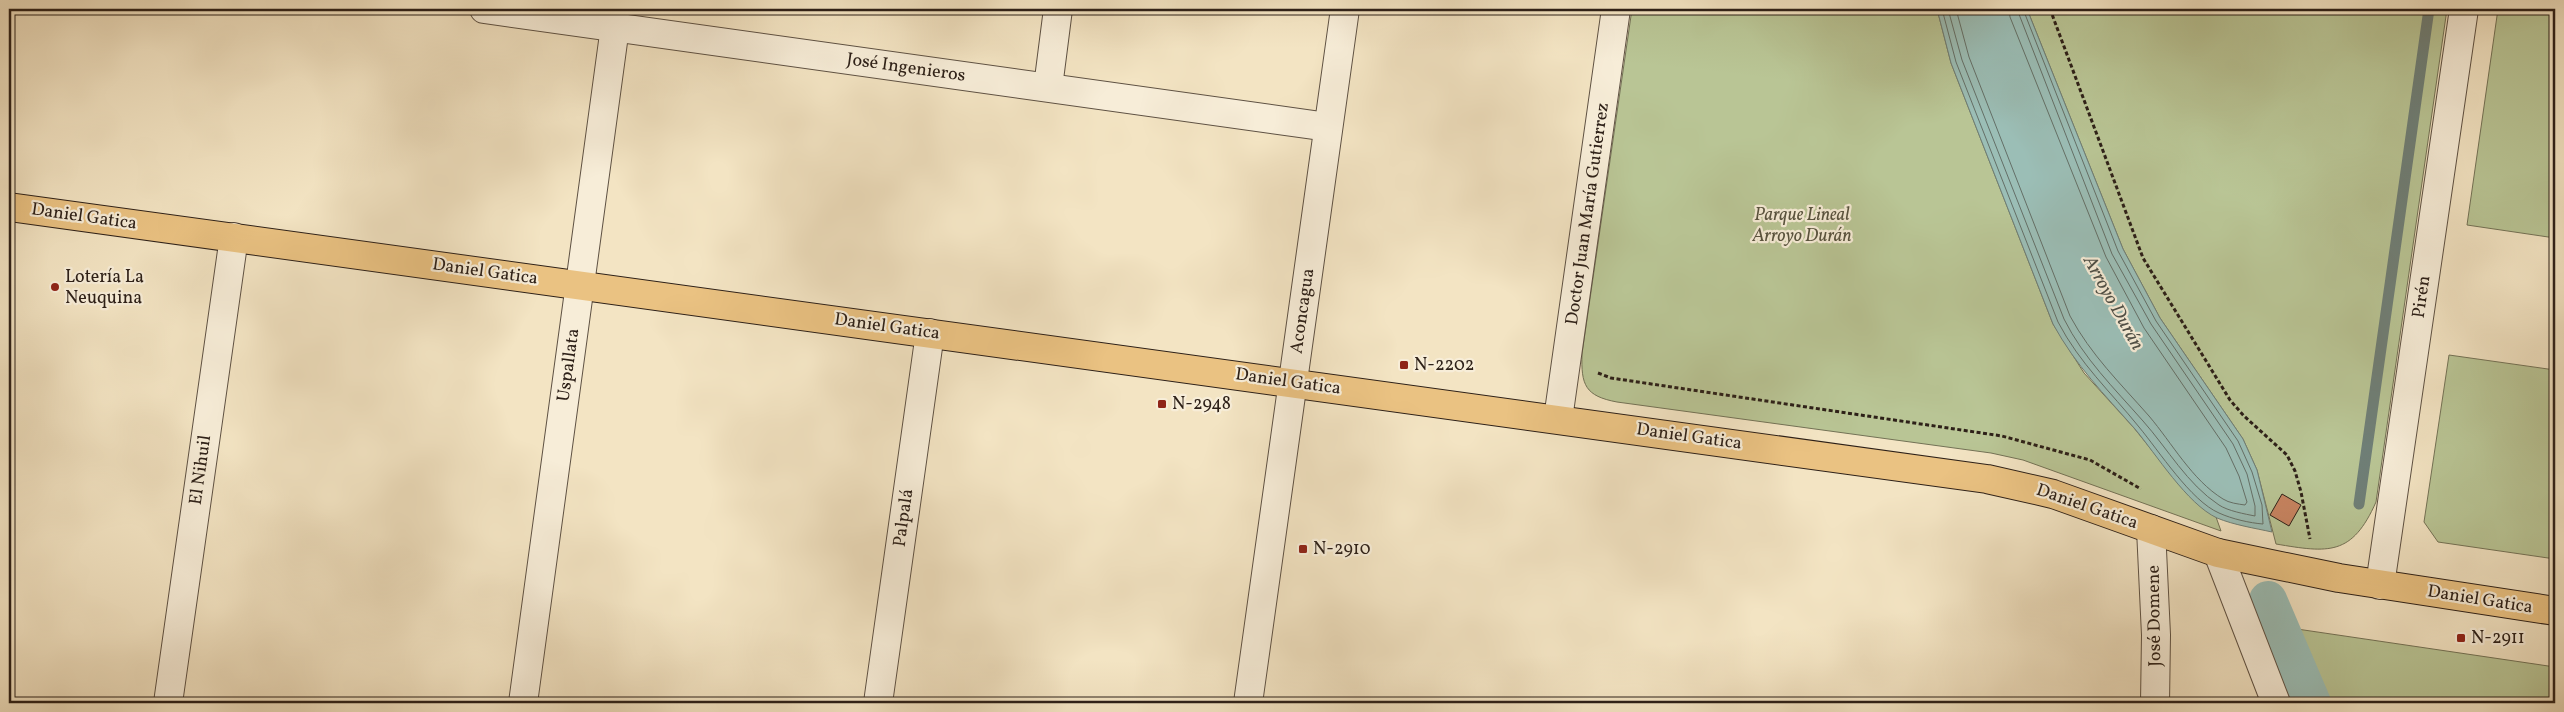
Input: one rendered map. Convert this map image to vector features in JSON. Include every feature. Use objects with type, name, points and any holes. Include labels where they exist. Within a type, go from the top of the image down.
[{"type":"main road","name":"Daniel Gatica","points":[[9,207],[1294,382],[1995,480],[2054,494],[2218,553],[2317,574],[2555,611]]},
{"type":"street","name":"José Ingenieros","points":[[484,9],[1328,127]]},
{"type":"street","points":[[1048,88],[1058,9]]},
{"type":"street","name":"Aconcagua","points":[[1248,703],[1345,9]]},
{"type":"street","name":"Doctor Juan María Gutierrez","points":[[1558,419],[1616,9]]},
{"type":"street","name":"Pirén","points":[[2380,584],[2464,9]]},
{"type":"street","name":"Uspallata","points":[[523,703],[615,27]]},
{"type":"street","name":"El Nihuil","points":[[168,703],[234,237]]},
{"type":"street","name":"Palpalá","points":[[878,703],[930,333]]},
{"type":"street","name":"José Domene","points":[[2151,529],[2156,627],[2155,703]]},
{"type":"street","points":[[2218,553],[2276,703]]},
{"type":"path","points":[[2050,9],[2143,258],[2230,400],[2244,416],[2286,455],[2295,471],[2317,574]]},
{"type":"path","points":[[1595,371],[1611,378],[2020,440],[2090,460],[2146,492]]},
{"type":"green space","name":"Parque Lineal Arroyo Durán","points":[[1632,9],[1937,9],[1951,63],[2053,324],[2084,373],[2134,428],[2183,489],[2216,517],[2221,531],[2023,460],[1991,453],[1617,402],[1592,392],[1584,381],[1582,354]]},
{"type":"green space","points":[[2027,9],[2447,9],[2376,502],[2358,533],[2348,541],[2337,547],[2325,549],[2276,544],[2257,470],[2243,439],[2160,318],[2123,249]]},
{"type":"green space","points":[[2498,9],[2555,9],[2555,238],[2467,225]]},
{"type":"green space","points":[[2449,355],[2555,370],[2555,559],[2438,542],[2424,522]]},
{"type":"green space","points":[[2263,624],[2555,667],[2555,703],[2296,703]]},
{"type":"water","points":[[1937,9],[2027,9],[2123,249],[2160,318],[2243,439],[2257,470],[2272,532],[2217,518],[2194,502],[2135,429],[2091,379],[2062,339],[2053,324],[1951,63]]},
{"type":"building","points":[[2282,494],[2301,505],[2289,526],[2270,515]]},
{"type":"waterway","points":[[2359,504],[2429,9]]},
{"type":"waterway","name":"Arroyo Durán","points":[[2268,600],[2312,703]]},
{"type":"place","name":"Lotería La Neuquina","points":[[55,287]]},
{"type":"place","name":"N-2202","points":[[1404,365]]},
{"type":"place","name":"N-2948","points":[[1162,404]]},
{"type":"place","name":"N-2910","points":[[1303,549]]},
{"type":"place","name":"N-2911","points":[[2461,638]]}]
